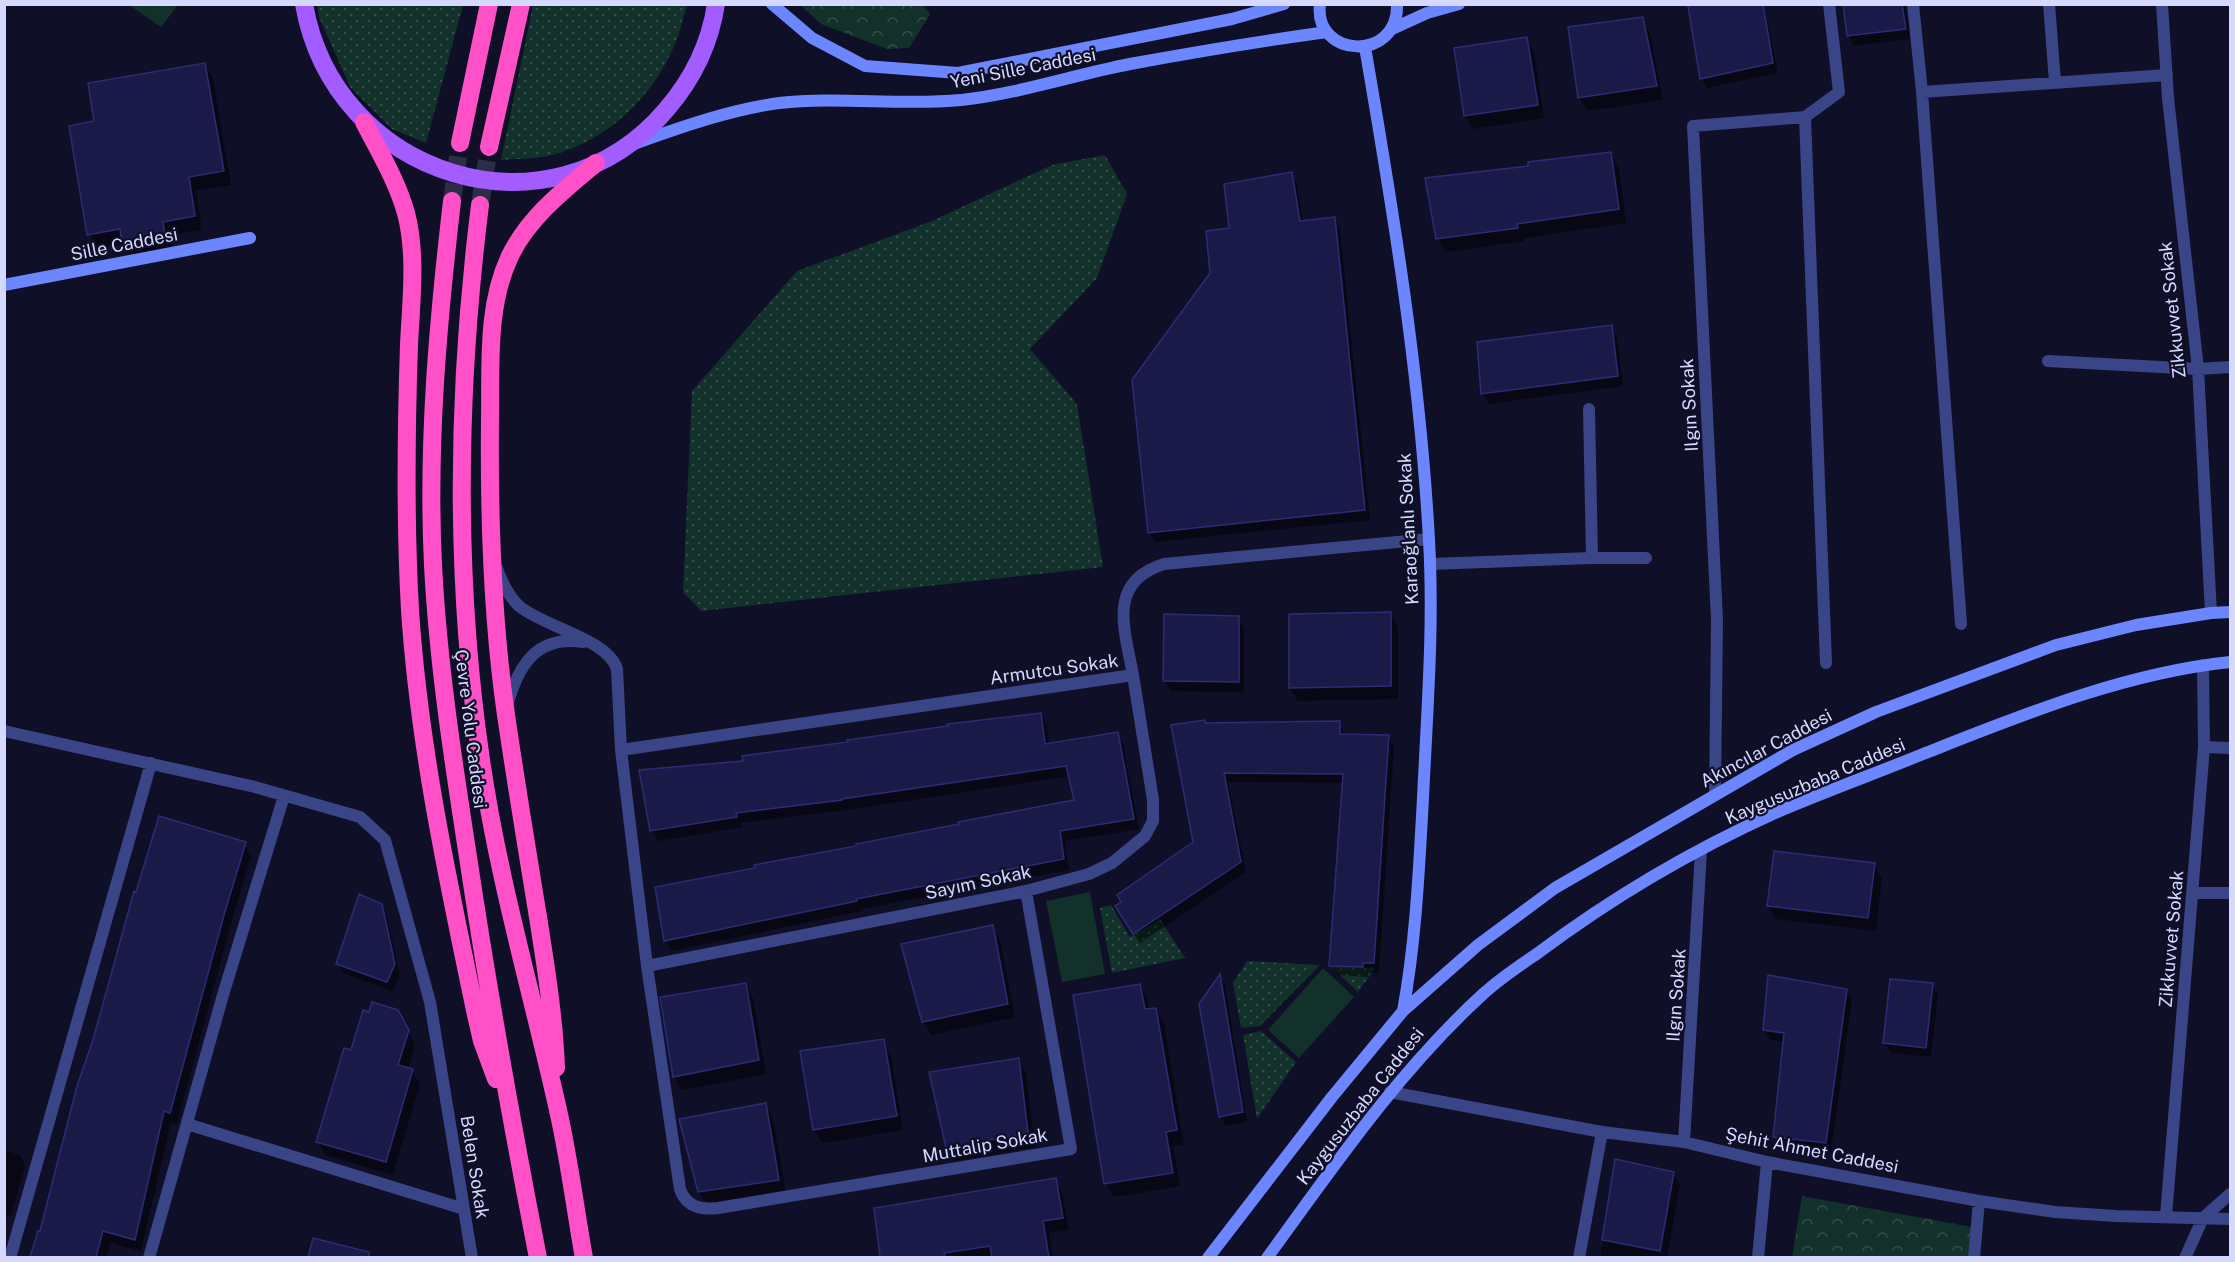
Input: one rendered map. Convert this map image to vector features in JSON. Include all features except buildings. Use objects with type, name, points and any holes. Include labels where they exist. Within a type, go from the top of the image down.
[{"type":"highway","points":[[460,143],[489,4]]},
{"type":"highway","points":[[489,147],[520,4]]},
{"type":"highway","points":[[364,122],[400,195],[411,243],[406,522],[410,610],[422,740],[438,833],[476,1015],[493,1073],[509,1108]]},
{"type":"highway","points":[[558,1112],[554,1032],[548,976],[506,713],[490,496],[491,363],[493,322],[499,286],[510,256],[530,226],[554,198],[596,163]]},
{"type":"highway","name":"Çevre Yolu Caddesi","points":[[452,201],[433,404],[433,563],[446,714],[479,932],[509,1108],[538,1257]]},
{"type":"highway","name":"Çevre Yolu Caddesi","points":[[480,205],[466,341],[462,479],[466,613],[471,686],[481,761],[503,884],[558,1112],[584,1257]]},
{"type":"main road","points":[[304,4],[310,32],[323,65],[341,95],[364,122],[391,145],[439,169],[474,178],[527,181],[562,175],[596,163],[621,149],[661,116],[682,90],[706,44],[716,4]]},
{"type":"main road","name":"Yeni Sille Caddesi","points":[[772,4],[812,38],[865,66],[958,73],[1232,19],[1284,4]]},
{"type":"main road","points":[[1320,4],[1322,21],[1327,32],[1344,45],[1354,47],[1365,47],[1385,37],[1392,29],[1396,19],[1397,4]]},
{"type":"main road","points":[[1392,29],[1427,13],[1459,4]]},
{"type":"main road","name":"Yeni Sille Caddesi","points":[[621,149],[722,115],[780,103],[808,101],[892,103],[961,100],[1012,92],[1129,65],[1327,32]]},
{"type":"main road","name":"Karaoğlanlı Sokak","points":[[1365,47],[1394,213],[1421,442],[1430,564],[1431,631],[1416,916],[1403,1011]]},
{"type":"main road","name":"Sille Caddesi","points":[[4,285],[250,238]]},
{"type":"main road","name":"Akıncılar Caddesi","points":[[1403,1011],[1478,945],[1555,888],[1793,750],[1876,712],[2056,645],[2136,625],[2230,612]]},
{"type":"main road","points":[[2203,665],[2230,662]]},
{"type":"main road","name":"Kaygusuzbaba Caddesi","points":[[1267,1257],[1356,1136],[1435,1039],[1485,992],[1576,924],[1679,862],[1774,813],[1995,725],[2139,677],[2203,665]]},
{"type":"main road","name":"Kaygusuzbaba Caddesi","points":[[1208,1257],[1332,1097],[1403,1011]]},
{"type":"street","points":[[1826,663],[1805,117],[1839,92],[1829,4]]},
{"type":"street","points":[[1913,4],[1922,92],[1961,624]]},
{"type":"street","points":[[2049,4],[2055,82]]},
{"type":"street","name":"Zikkuvvet Sokak","points":[[2162,4],[2167,75],[2198,369],[2211,613]]},
{"type":"street","points":[[1922,92],[2167,75]]},
{"type":"street","name":"Ilgın Sokak","points":[[1714,795],[1717,620],[1693,126],[1805,117]]},
{"type":"street","points":[[2048,361],[2198,369],[2230,367]]},
{"type":"street","points":[[1589,409],[1592,558]]},
{"type":"street","name":"Armutcu Sokak","points":[[621,750],[1132,675],[1123,607],[1126,593],[1136,579],[1149,569],[1164,564],[1429,539]]},
{"type":"street","points":[[493,558],[506,588],[519,606],[542,621],[608,653],[615,661],[621,750],[647,966]]},
{"type":"street","points":[[1430,564],[1646,558]]},
{"type":"street","points":[[506,713],[518,675],[527,660],[538,651],[559,641],[587,642]]},
{"type":"street","name":"Zikkuvvet Sokak","points":[[2166,1216],[2204,747],[2203,665]]},
{"type":"street","name":"Sayım Sokak","points":[[647,966],[1026,891],[1089,874],[1112,863],[1145,836],[1153,821],[1153,801],[1132,675]]},
{"type":"street","name":"Belen Sokak","points":[[4,731],[151,763],[360,817],[385,840],[430,1002],[472,1257]]},
{"type":"street","points":[[2204,747],[2230,747]]},
{"type":"street","points":[[10,1257],[151,763]]},
{"type":"street","points":[[149,1257],[284,796]]},
{"type":"street","name":"Ilgın Sokak","points":[[1684,1142],[1701,851]]},
{"type":"street","name":"Muttalip Sokak","points":[[647,966],[680,1188],[683,1197],[690,1204],[700,1208],[718,1208],[1071,1149],[1026,891]]},
{"type":"street","points":[[2193,893],[2230,893]]},
{"type":"street","name":"Şehit Ahmet Caddesi","points":[[1390,1092],[1602,1132],[1684,1142],[1767,1162],[1979,1201],[2055,1212],[2230,1219]]},
{"type":"street","points":[[187,1125],[464,1209]]},
{"type":"street","points":[[1580,1257],[1602,1132]]},
{"type":"street","points":[[1758,1257],[1767,1162]]},
{"type":"street","points":[[2185,1257],[2203,1218],[2230,1194]]},
{"type":"street","points":[[1974,1257],[1979,1201]]},
{"type":"green space","points":[[129,5],[178,5],[161,27]]},
{"type":"green space","points":[[317,5],[463,5],[426,143],[392,129],[350,87],[319,17]]},
{"type":"green space","points":[[533,5],[687,5],[677,39],[666,63],[641,99],[626,114],[609,128],[572,148],[552,155],[501,160]]},
{"type":"green space","points":[[800,5],[923,5],[930,14],[909,48],[887,49],[821,24]]},
{"type":"green space","points":[[1105,155],[1127,194],[1097,278],[1030,349],[1077,404],[1103,567],[701,611],[683,592],[692,391],[797,271],[932,221],[1052,165]]},
{"type":"green space","points":[[1090,892],[1105,974],[1062,982],[1046,901]]},
{"type":"green space","points":[[1111,905],[1130,937],[1160,919],[1185,958],[1112,973],[1100,908]]},
{"type":"green space","points":[[1247,961],[1320,965],[1260,1026],[1241,1028],[1233,983]]},
{"type":"green space","points":[[1330,966],[1375,968],[1358,992]]},
{"type":"green space","points":[[1323,968],[1354,997],[1299,1058],[1268,1030]]},
{"type":"green space","points":[[1261,1031],[1296,1062],[1257,1119],[1243,1035]]},
{"type":"green space","points":[[1802,1196],[1972,1227],[1969,1257],[1792,1258]]},
{"type":"tunnel","points":[[452,201],[460,143]]},
{"type":"tunnel","points":[[480,205],[489,147]]}]
